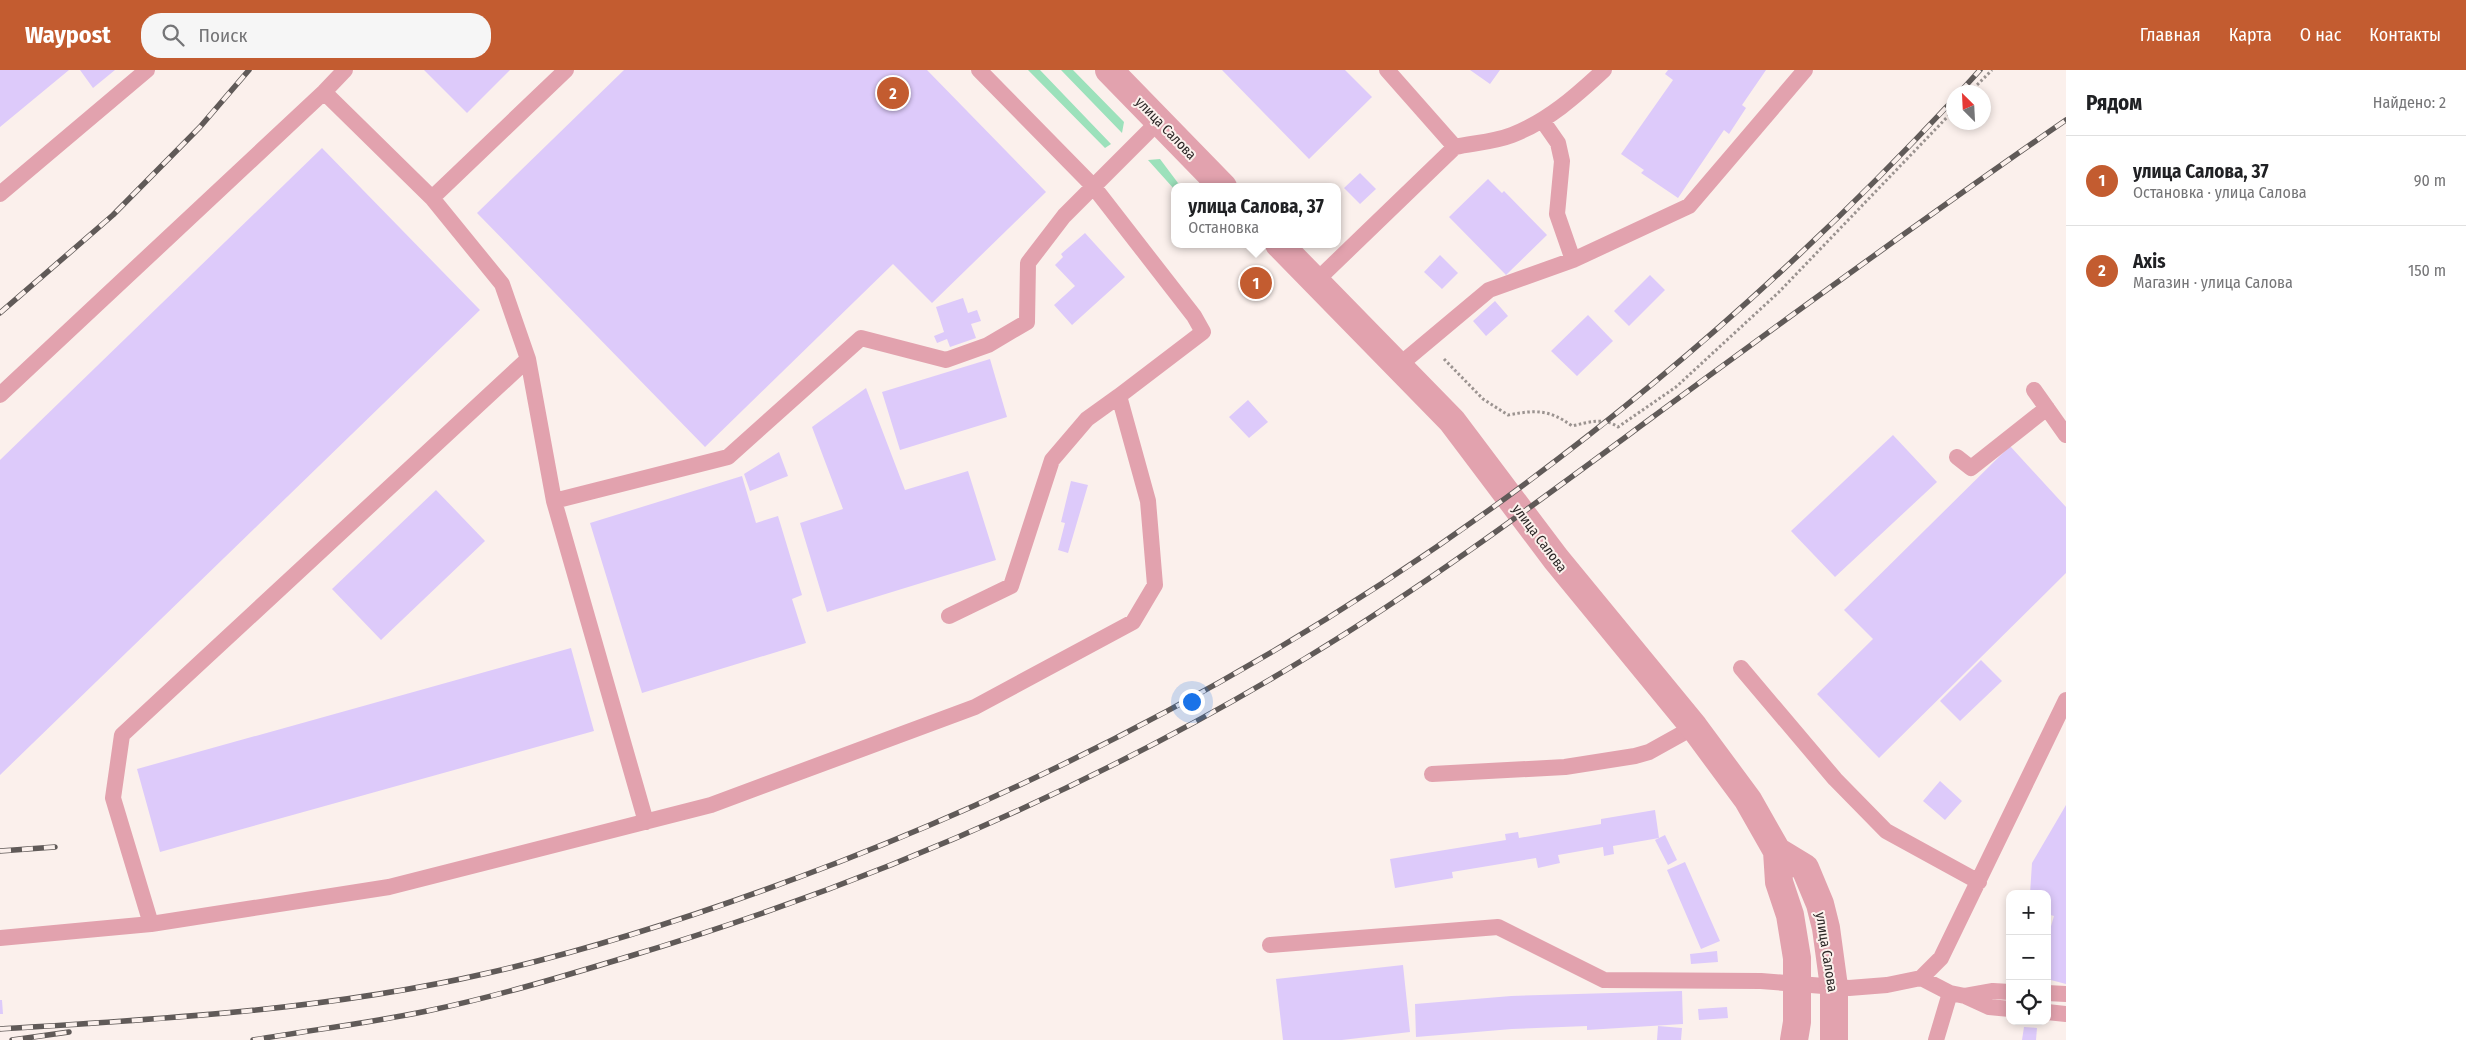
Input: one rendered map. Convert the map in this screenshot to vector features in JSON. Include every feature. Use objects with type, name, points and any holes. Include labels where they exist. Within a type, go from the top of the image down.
[{"type":"street","name":"улица Салова","points":[[1109,70],[1219,183]]},
{"type":"street","name":"улица Салова","points":[[1283,248],[1397,367],[1452,421],[1595,609],[1694,727],[1748,800],[1777,851],[1779,882],[1790,915],[1794,936],[1797,984],[1797,1022],[1794,1040]]},
{"type":"street","name":"улица Салова","points":[[1777,851],[1804,868],[1826,928],[1834,987],[1834,1040]]},
{"type":"lane","points":[[0,194],[147,70]]},
{"type":"lane","points":[[0,395],[324,92],[345,70]]},
{"type":"lane","points":[[432,198],[566,70]]},
{"type":"lane","points":[[949,616],[1011,586],[1052,460],[1087,419],[1203,332],[1194,316],[1093,186],[979,70]]},
{"type":"lane","points":[[1387,70],[1455,147]]},
{"type":"lane","points":[[1315,282],[1455,147],[1510,136],[1542,120],[1570,100],[1604,70]]},
{"type":"lane","points":[[1397,367],[1488,290],[1573,260],[1689,206],[1805,70]]},
{"type":"lane","points":[[324,92],[432,198],[502,284],[528,359],[554,501],[646,822]]},
{"type":"lane","points":[[1542,120],[1558,143],[1562,161],[1557,214],[1573,260]]},
{"type":"lane","points":[[554,501],[728,456],[861,338],[946,360],[988,345],[1027,322],[1028,264],[1064,216],[1159,122]]},
{"type":"lane","points":[[152,924],[113,798],[122,735],[528,359]]},
{"type":"lane","points":[[2034,390],[2066,435]]},
{"type":"lane","points":[[0,938],[152,924],[389,887],[710,805],[975,707],[1133,622],[1155,585],[1148,501],[1119,396]]},
{"type":"lane","points":[[1957,457],[1971,468],[2046,408]]},
{"type":"lane","points":[[1741,668],[1835,779],[1886,831],[1979,882]]},
{"type":"lane","points":[[1270,945],[1498,926],[1604,980],[1761,981],[1834,987],[1888,985],[1921,978],[1942,958],[2066,700]]},
{"type":"lane","points":[[1432,774],[1565,767],[1635,756],[1649,752],[1694,727]]},
{"type":"lane","points":[[1921,978],[1989,1007],[2006,1009]]},
{"type":"lane","points":[[1958,994],[2006,992]]},
{"type":"lane","points":[[2051,993],[2066,994]]},
{"type":"lane","points":[[1936,1040],[1958,994]]},
{"type":"lane","points":[[2051,1012],[2066,1014]]},
{"type":"path","points":[[1977,85],[1992,70]]},
{"type":"path","points":[[1443,358],[1483,399],[1508,415],[1529,411],[1557,414],[1572,426],[1594,421],[1609,421],[1618,427],[1676,387],[1780,292],[1946,118]]},
{"type":"green space","points":[[1028,70],[1040,70],[1111,144],[1105,148]]},
{"type":"green space","points":[[1061,70],[1073,70],[1124,122],[1122,133]]},
{"type":"green space","points":[[1160,159],[1178,183],[1171,183],[1171,186],[1148,160]]},
{"type":"building","points":[[0,70],[69,70],[0,127]]},
{"type":"building","points":[[80,70],[115,70],[93,88]]},
{"type":"building","points":[[424,70],[510,70],[467,113]]},
{"type":"building","points":[[624,70],[927,70],[1046,192],[932,303],[893,264],[705,447],[477,213]]},
{"type":"building","points":[[1222,70],[1345,70],[1372,97],[1309,159]]},
{"type":"building","points":[[1470,70],[1500,70],[1490,84]]},
{"type":"building","points":[[1668,70],[1766,70],[1742,105],[1746,108],[1729,134],[1724,130],[1678,198],[1641,173],[1644,170],[1621,154],[1673,80],[1665,74]]},
{"type":"building","points":[[322,148],[480,310],[0,775],[0,460]]},
{"type":"building","points":[[1360,173],[1376,189],[1360,204],[1344,188]]},
{"type":"building","points":[[1488,179],[1502,193],[1504,191],[1547,235],[1506,275],[1449,217]]},
{"type":"building","points":[[1085,233],[1125,277],[1072,325],[1054,305],[1075,286],[1055,265],[1063,257],[1061,254]]},
{"type":"building","points":[[1440,255],[1458,273],[1442,289],[1424,272]]},
{"type":"building","points":[[1650,275],[1665,290],[1629,326],[1614,311]]},
{"type":"building","points":[[963,298],[968,313],[977,310],[981,321],[971,324],[976,338],[950,347],[947,339],[937,343],[934,336],[944,332],[936,307]]},
{"type":"building","points":[[1495,301],[1508,316],[1486,336],[1473,321]]},
{"type":"building","points":[[1588,315],[1613,341],[1577,376],[1551,351]]},
{"type":"building","points":[[990,359],[1007,417],[900,450],[882,392]]},
{"type":"building","points":[[866,388],[905,490],[968,471],[996,560],[827,612],[800,523],[843,509],[812,427]]},
{"type":"building","points":[[1248,400],[1268,422],[1249,438],[1229,417]]},
{"type":"building","points":[[1893,435],[1937,482],[1835,577],[1791,531]]},
{"type":"building","points":[[2010,446],[2066,507],[2066,573],[1879,758],[1817,694],[1873,639],[1844,610]]},
{"type":"building","points":[[779,452],[788,476],[750,491],[744,474]]},
{"type":"building","points":[[742,476],[756,523],[778,516],[802,595],[792,599],[806,643],[642,693],[590,523]]},
{"type":"building","points":[[1071,481],[1088,485],[1068,553],[1058,550],[1065,523],[1061,522]]},
{"type":"building","points":[[436,490],[485,541],[381,640],[332,589]]},
{"type":"building","points":[[571,648],[594,731],[160,852],[137,769]]},
{"type":"building","points":[[1981,660],[2002,681],[1960,721],[1940,701]]},
{"type":"building","points":[[1940,781],[1962,801],[1945,820],[1923,801]]},
{"type":"building","points":[[2066,805],[2066,984],[2051,980],[2051,926],[2054,916],[2051,915],[2051,890],[2030,890],[2032,863]]},
{"type":"building","points":[[1655,810],[1659,838],[1613,846],[1614,854],[1604,856],[1603,847],[1558,855],[1560,863],[1538,868],[1536,858],[1452,872],[1453,878],[1395,888],[1390,859],[1506,840],[1505,834],[1518,832],[1519,838],[1601,824],[1601,819]]},
{"type":"building","points":[[1665,835],[1677,860],[1668,865],[1655,840]]},
{"type":"building","points":[[1685,862],[1720,941],[1701,949],[1667,870]]},
{"type":"building","points":[[1717,951],[1718,962],[1691,964],[1690,954]]},
{"type":"building","points":[[1403,965],[1410,1032],[1342,1040],[1283,1040],[1276,979]]},
{"type":"building","points":[[1682,991],[1683,1024],[1587,1030],[1587,1026],[1512,1029],[1416,1037],[1415,1004],[1511,996]]},
{"type":"building","points":[[0,1000],[2,1000],[3,1014],[0,1014]]},
{"type":"building","points":[[1727,1007],[1728,1018],[1699,1020],[1698,1009]]},
{"type":"building","points":[[1658,1026],[1682,1028],[1681,1040],[1657,1040]]},
{"type":"building","points":[[2024,1027],[2037,1028],[2036,1040],[2022,1040]]},
{"type":"railway","points":[[0,313],[113,215],[200,127],[249,70]]},
{"type":"railway","points":[[1966,85],[1980,70]]},
{"type":"railway","points":[[0,1029],[184,1017],[245,1011],[367,996],[428,986],[488,973],[621,938],[753,894],[839,862],[998,795],[1151,720],[1298,636],[1440,545],[1576,445],[1708,337],[1833,222],[1946,107]]},
{"type":"railway","points":[[253,1040],[362,1023],[452,1005],[577,972],[716,929],[890,865],[976,829],[1060,791],[1144,749],[1226,705],[1306,658],[1437,573],[1521,514],[1960,194],[2066,120]]},
{"type":"railway","points":[[0,851],[55,847]]},
{"type":"railway","points":[[12,1040],[69,1032]]},
{"type":"place","name":"Axis","points":[[893,93]]},
{"type":"place","name":"улица Салова, 37","points":[[1256,283]]}]
